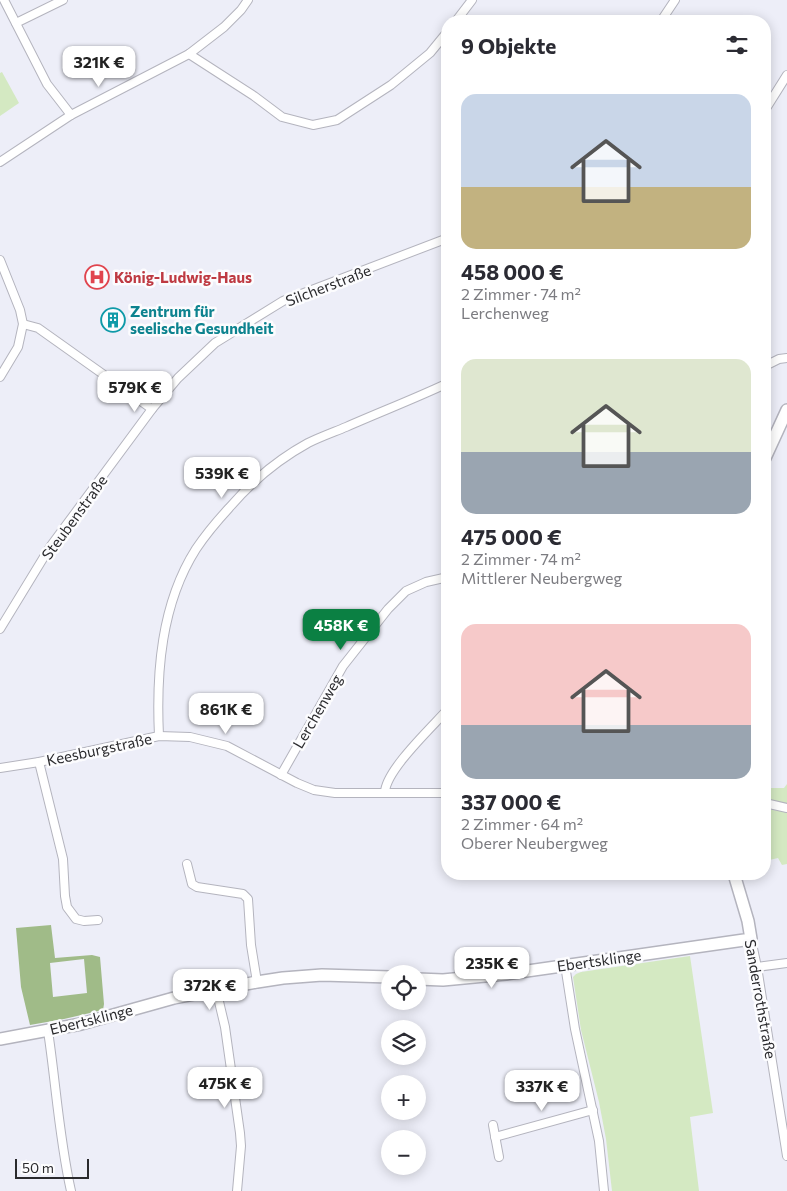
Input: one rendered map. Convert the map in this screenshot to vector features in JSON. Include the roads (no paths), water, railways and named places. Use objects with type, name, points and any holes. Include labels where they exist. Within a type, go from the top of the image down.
[{"type":"street","points":[[4,0],[47,84],[71,115]]},
{"type":"street","points":[[16,23],[63,0]]},
{"type":"street","points":[[0,162],[71,115],[189,54],[224,27],[248,0]]},
{"type":"street","points":[[461,15],[472,0]]},
{"type":"street","points":[[664,15],[675,0]]},
{"type":"street","points":[[189,54],[254,96],[282,117],[313,125],[337,120],[391,85],[430,53],[441,40]]},
{"type":"street","points":[[771,100],[787,75]]},
{"type":"street","name":"Silcherstraße","points":[[152,409],[178,378],[215,343],[283,301],[441,241]]},
{"type":"street","points":[[0,260],[20,310],[23,324],[18,347],[0,377]]},
{"type":"street","points":[[23,324],[38,328],[152,409]]},
{"type":"street","points":[[771,363],[787,358]]},
{"type":"street","points":[[159,736],[158,691],[166,625],[176,588],[195,550],[212,527],[246,489],[275,463],[308,443],[441,386]]},
{"type":"street","name":"Steubenstraße","points":[[0,629],[50,547],[152,409]]},
{"type":"street","points":[[771,445],[787,410]]},
{"type":"street","name":"Lerchenweg","points":[[281,775],[343,666],[388,609],[406,591],[426,582],[441,579]]},
{"type":"street","points":[[385,792],[385,786],[393,770],[441,717]]},
{"type":"street","name":"Keesburgstraße","points":[[0,768],[39,762],[159,736],[190,737],[227,746],[281,775],[314,790],[335,793],[441,793]]},
{"type":"street","name":"Keesburgstraße","points":[[39,762],[63,859],[64,896],[67,907],[76,919],[84,921],[98,920]]},
{"type":"street","points":[[771,804],[787,808]]},
{"type":"street","points":[[187,864],[191,888],[197,887],[243,894],[248,899],[251,945],[257,982]]},
{"type":"street","name":"Sanderrothstraße","points":[[736,880],[748,921],[757,967],[787,1156]]},
{"type":"street","name":"Ebertsklinge","points":[[426,979],[475,977],[751,939]]},
{"type":"street","points":[[757,967],[787,963]]},
{"type":"street","points":[[565,965],[575,1029],[593,1110],[603,1168],[604,1191]]},
{"type":"street","name":"Ebertsklinge","points":[[0,1039],[48,1031],[88,1022],[157,1002],[257,982],[322,975],[381,977]]},
{"type":"street","points":[[216,989],[226,1027],[240,1133],[241,1146],[237,1191]]},
{"type":"street","points":[[48,1031],[61,1140],[71,1191]]},
{"type":"street","points":[[495,1137],[593,1110]]},
{"type":"street","points":[[493,1125],[499,1157]]},
{"type":"place","name":"König-Ludwig-Haus","points":[[97,277]]},
{"type":"place","name":"Zentrum für seelische Gesundheit","points":[[113,320]]}]
